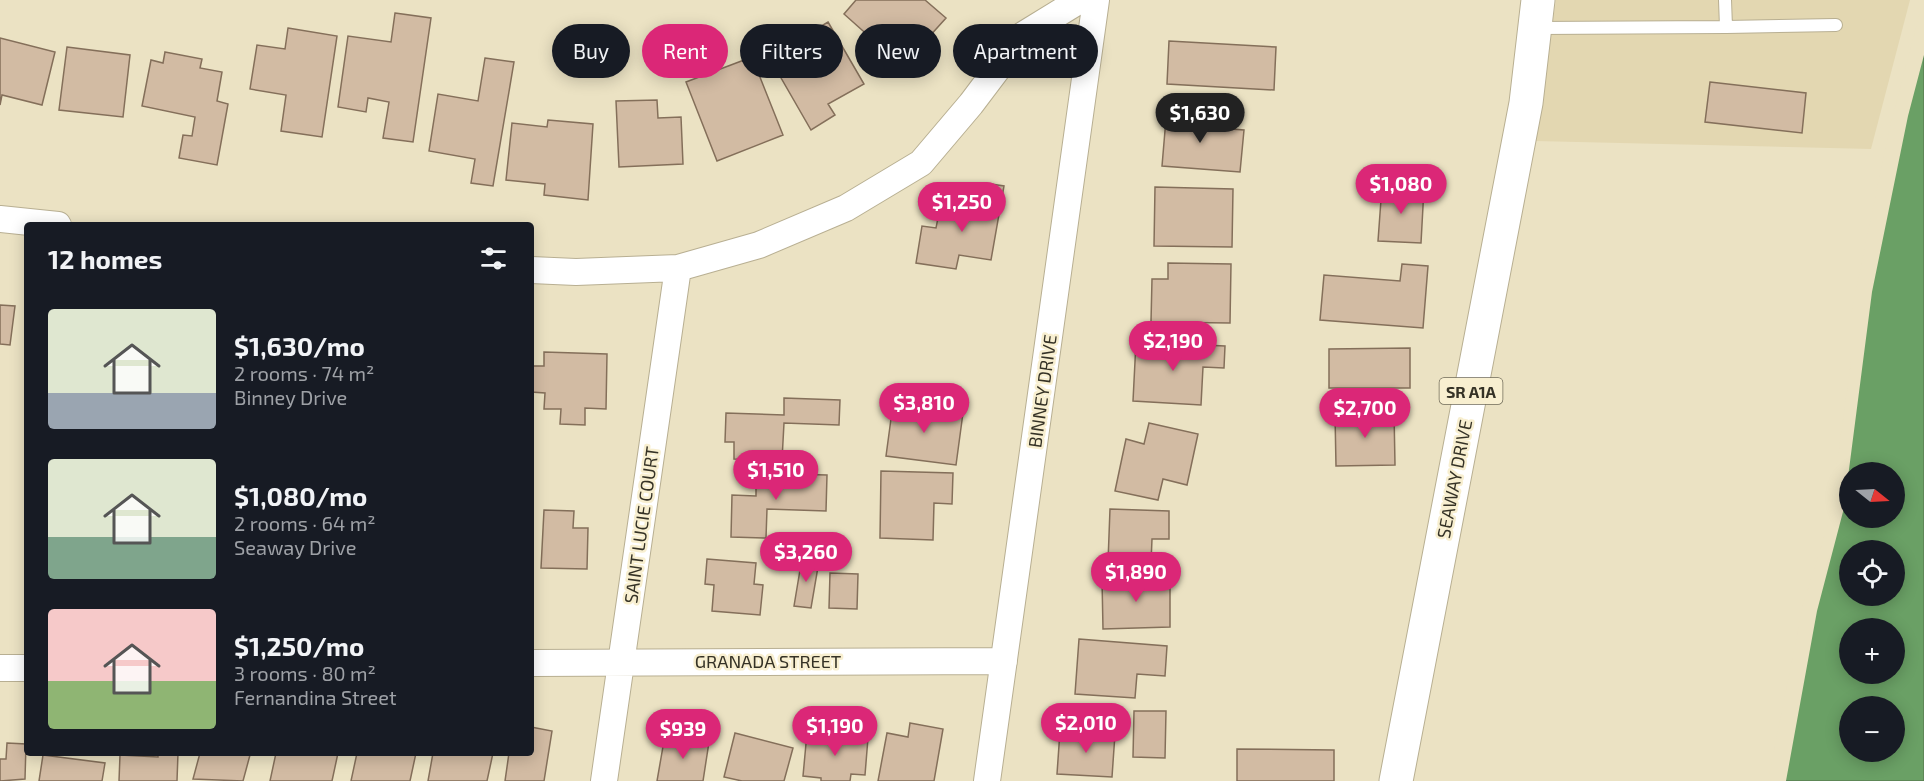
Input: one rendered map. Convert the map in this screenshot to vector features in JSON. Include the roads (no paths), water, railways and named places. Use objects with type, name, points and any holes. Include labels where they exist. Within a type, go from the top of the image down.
[{"type":"main road","name":"SEAWAY DRIVE","points":[[1396,781],[1523,114],[1536,14]]},
{"type":"street","points":[[534,270],[576,272],[678,268],[759,245],[846,208],[921,163],[971,104],[1023,35],[1080,0]]},
{"type":"street","name":"BINNEY DRIVE","points":[[987,781],[1096,0]]},
{"type":"street","points":[[0,219],[29,222]]},
{"type":"street","name":"SAINT LUCIE COURT","points":[[604,781],[678,268]]},
{"type":"street","name":"GRANADA STREET","points":[[534,663],[1004,660]]},
{"type":"street","points":[[0,668],[24,668]]},
{"type":"lane","points":[[1725,0],[1726,27]]},
{"type":"lane","points":[[1536,14],[1726,27],[1836,25]]}]
